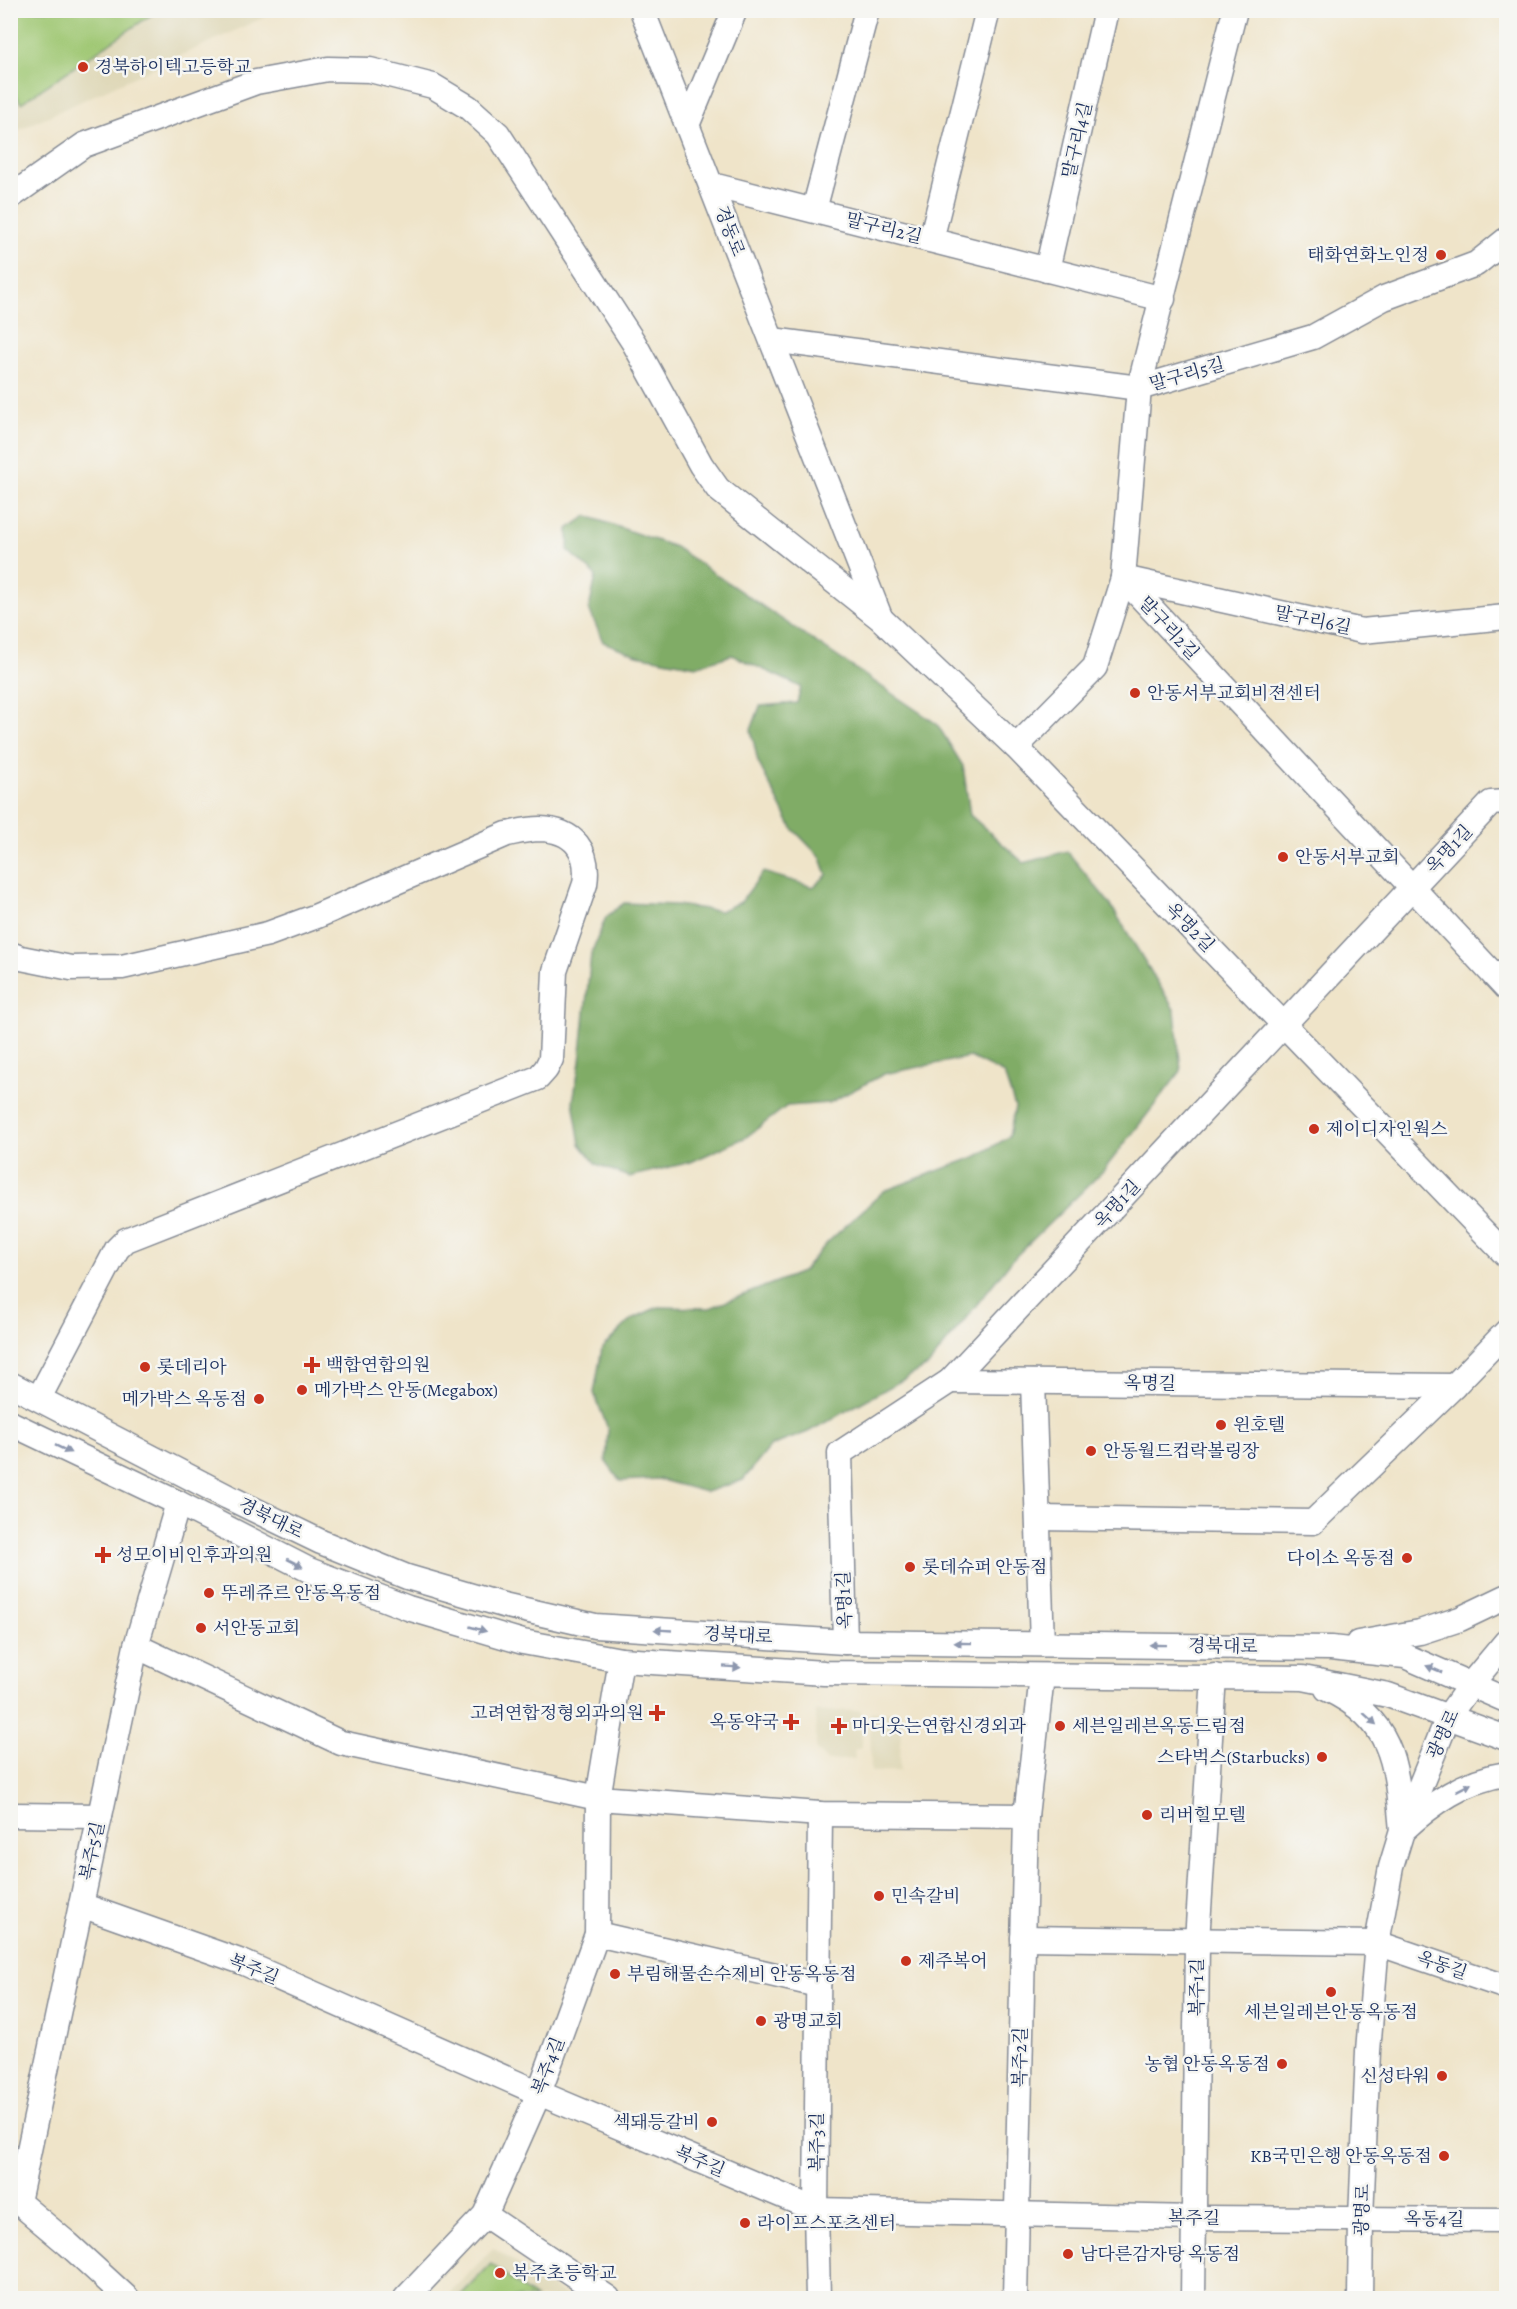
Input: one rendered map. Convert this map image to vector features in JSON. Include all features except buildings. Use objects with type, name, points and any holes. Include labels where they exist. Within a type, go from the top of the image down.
[{"type":"street","name":"경동로","points":[[642,10],[880,618]]},
{"type":"street","points":[[688,123],[735,10]]},
{"type":"street","points":[[814,210],[867,10]]},
{"type":"street","points":[[931,240],[988,10]]},
{"type":"street","name":"말구리4길","points":[[1047,270],[1106,10]]},
{"type":"street","points":[[1016,747],[1095,667],[1123,578],[1139,388],[1235,10]]},
{"type":"street","name":"옥명2길","points":[[10,197],[84,145],[256,82],[328,69],[370,70],[433,86],[468,107],[498,134],[634,342],[701,465],[718,489],[880,618],[1016,747],[1506,1255]]},
{"type":"street","name":"말구리2길","points":[[711,184],[1163,299]]},
{"type":"street","name":"말구리5길","points":[[772,340],[1139,388],[1313,337],[1384,297],[1476,264],[1506,240]]},
{"type":"street","name":"말구리2길","points":[[1123,578],[1506,988]]},
{"type":"street","name":"말구리6길","points":[[1123,578],[1362,631],[1506,617]]},
{"type":"street","name":"옥명1길","points":[[845,1642],[840,1454],[950,1382],[1491,803],[1506,802]]},
{"type":"street","points":[[10,954],[71,968],[122,967],[268,934],[317,916],[507,834],[539,829],[560,832],[576,841],[585,856],[587,871],[585,884],[555,971],[551,1059],[538,1078],[126,1240],[117,1249],[39,1398]]},
{"type":"street","points":[[1038,1518],[1313,1522],[1454,1386],[1506,1332]]},
{"type":"street","name":"옥명길","points":[[950,1382],[1454,1386]]},
{"type":"street","points":[[1033,1382],[1042,1644]]},
{"type":"street","name":"경북대로","points":[[10,1384],[280,1522],[407,1578],[503,1605],[595,1626],[845,1642],[1331,1648],[1405,1656],[1506,1701]]},
{"type":"street","name":"경북대로","points":[[10,1423],[178,1503],[309,1570],[408,1608],[524,1642],[621,1660],[824,1673],[1303,1678],[1388,1695],[1449,1715],[1506,1738]]},
{"type":"street","name":"복주5길","points":[[14,2201],[81,1905],[136,1646],[178,1503]]},
{"type":"street","points":[[1331,1648],[1420,1632],[1460,1619],[1506,1597]]},
{"type":"street","name":"광명로","points":[[1360,2298],[1368,2051],[1377,1943],[1391,1867],[1402,1831],[1449,1715],[1506,1642]]},
{"type":"street","points":[[136,1646],[341,1743],[598,1798],[820,1814],[1026,1816]]},
{"type":"street","name":"복주4길","points":[[406,2298],[485,2215],[539,2093],[597,1935],[598,1798],[621,1660]]},
{"type":"street","name":"복주2길","points":[[1015,2298],[1026,1816],[1042,1676]]},
{"type":"street","name":"복주1길","points":[[1193,2298],[1197,1941],[1214,1676]]},
{"type":"street","points":[[1303,1678],[1340,1695],[1377,1726],[1391,1753],[1397,1781],[1402,1831]]},
{"type":"street","points":[[1402,1831],[1424,1810],[1449,1794],[1472,1783],[1506,1774]]},
{"type":"street","name":"복주3길","points":[[818,2298],[816,2210],[820,1814]]},
{"type":"street","points":[[10,1815],[100,1816]]},
{"type":"street","name":"복주길","points":[[81,1905],[242,1962],[539,2093],[816,2210],[1195,2218],[1361,2218]]},
{"type":"street","points":[[597,1935],[818,1985]]},
{"type":"street","points":[[1023,1938],[1377,1943]]},
{"type":"street","name":"옥동길","points":[[1377,1943],[1506,1987]]},
{"type":"street","points":[[14,2201],[68,2244],[127,2298]]},
{"type":"street","points":[[485,2215],[608,2298]]},
{"type":"street","name":"옥동4길","points":[[1361,2218],[1506,2220]]},
{"type":"shaded area","name":"경북하이텍고등학교","points":[[10,11],[278,11],[16,131],[10,123]]},
{"type":"shaded area","name":"마디웃는연합신경외과","points":[[861,1710],[862,1747],[854,1750],[855,1759],[827,1761],[816,1750],[816,1712]]},
{"type":"shaded area","points":[[870,1712],[901,1712],[900,1771],[871,1772]]},
{"type":"shaded area","name":"복주초등학교","points":[[493,2248],[570,2298],[445,2298]]},
{"type":"green space","points":[[10,11],[157,11],[21,103],[11,88]]},
{"type":"green space","points":[[587,516],[675,547],[937,724],[963,766],[970,815],[1024,863],[1067,851],[1110,904],[1175,1011],[1181,1071],[1104,1170],[1012,1260],[928,1366],[808,1432],[771,1446],[743,1480],[706,1492],[658,1479],[620,1481],[606,1462],[608,1429],[594,1393],[602,1348],[632,1319],[658,1307],[710,1308],[802,1272],[828,1242],[884,1191],[977,1156],[1009,1137],[1015,1107],[1004,1074],[970,1057],[884,1074],[829,1103],[787,1106],[746,1137],[691,1162],[629,1177],[596,1164],[580,1144],[573,1101],[580,1062],[591,954],[606,917],[624,903],[676,905],[720,911],[741,902],[763,872],[813,887],[827,875],[821,858],[792,828],[758,762],[751,730],[760,706],[797,703],[801,687],[732,655],[696,666],[637,655],[603,642],[589,609],[596,576],[568,550],[568,529]]},
{"type":"green space","points":[[491,2264],[535,2298],[458,2298]]},
{"type":"place","name":"경북하이텍고등학교","points":[[83,67]]},
{"type":"place","name":"태화연화노인정","points":[[1441,255]]},
{"type":"place","name":"안동서부교회비젼센터","points":[[1135,693]]},
{"type":"place","name":"안동서부교회","points":[[1283,857]]},
{"type":"place","name":"제이디자인웍스","points":[[1314,1129]]},
{"type":"place","name":"백합연합의원","points":[[312,1365]]},
{"type":"place","name":"롯데리아","points":[[145,1367]]},
{"type":"place","name":"메가박스 안동(Megabox)","points":[[302,1390]]},
{"type":"place","name":"메가박스 옥동점","points":[[259,1399]]},
{"type":"place","name":"윈호텔","points":[[1221,1425]]},
{"type":"place","name":"안동월드컵락볼링장","points":[[1091,1451]]},
{"type":"place","name":"성모이비인후과의원","points":[[103,1555]]},
{"type":"place","name":"다이소 옥동점","points":[[1407,1558]]},
{"type":"place","name":"롯데슈퍼 안동점","points":[[910,1567]]},
{"type":"place","name":"뚜레쥬르 안동옥동점","points":[[209,1593]]},
{"type":"place","name":"서안동교회","points":[[201,1628]]},
{"type":"place","name":"고려연합정형외과의원","points":[[657,1713]]},
{"type":"place","name":"옥동약국","points":[[791,1722]]},
{"type":"place","name":"마디웃는연합신경외과","points":[[839,1726]]},
{"type":"place","name":"세븐일레븐옥동드림점","points":[[1060,1726]]},
{"type":"place","name":"스타벅스(Starbucks)","points":[[1322,1757]]},
{"type":"place","name":"리버힐모텔","points":[[1147,1815]]},
{"type":"place","name":"민속갈비","points":[[879,1896]]},
{"type":"place","name":"제주복어","points":[[906,1961]]},
{"type":"place","name":"부림해물손수제비 안동옥동점","points":[[615,1974]]},
{"type":"place","name":"세븐일레븐안동옥동점","points":[[1331,1992]]},
{"type":"place","name":"광명교회","points":[[761,2021]]},
{"type":"place","name":"농협 안동옥동점","points":[[1282,2064]]},
{"type":"place","name":"신성타워","points":[[1442,2076]]},
{"type":"place","name":"섹돼등갈비","points":[[712,2122]]},
{"type":"place","name":"KB국민은행 안동옥동점","points":[[1444,2156]]},
{"type":"place","name":"라이프스포츠센터","points":[[745,2223]]},
{"type":"place","name":"남다른감자탕 옥동점","points":[[1068,2254]]},
{"type":"place","name":"복주초등학교","points":[[500,2273]]}]
